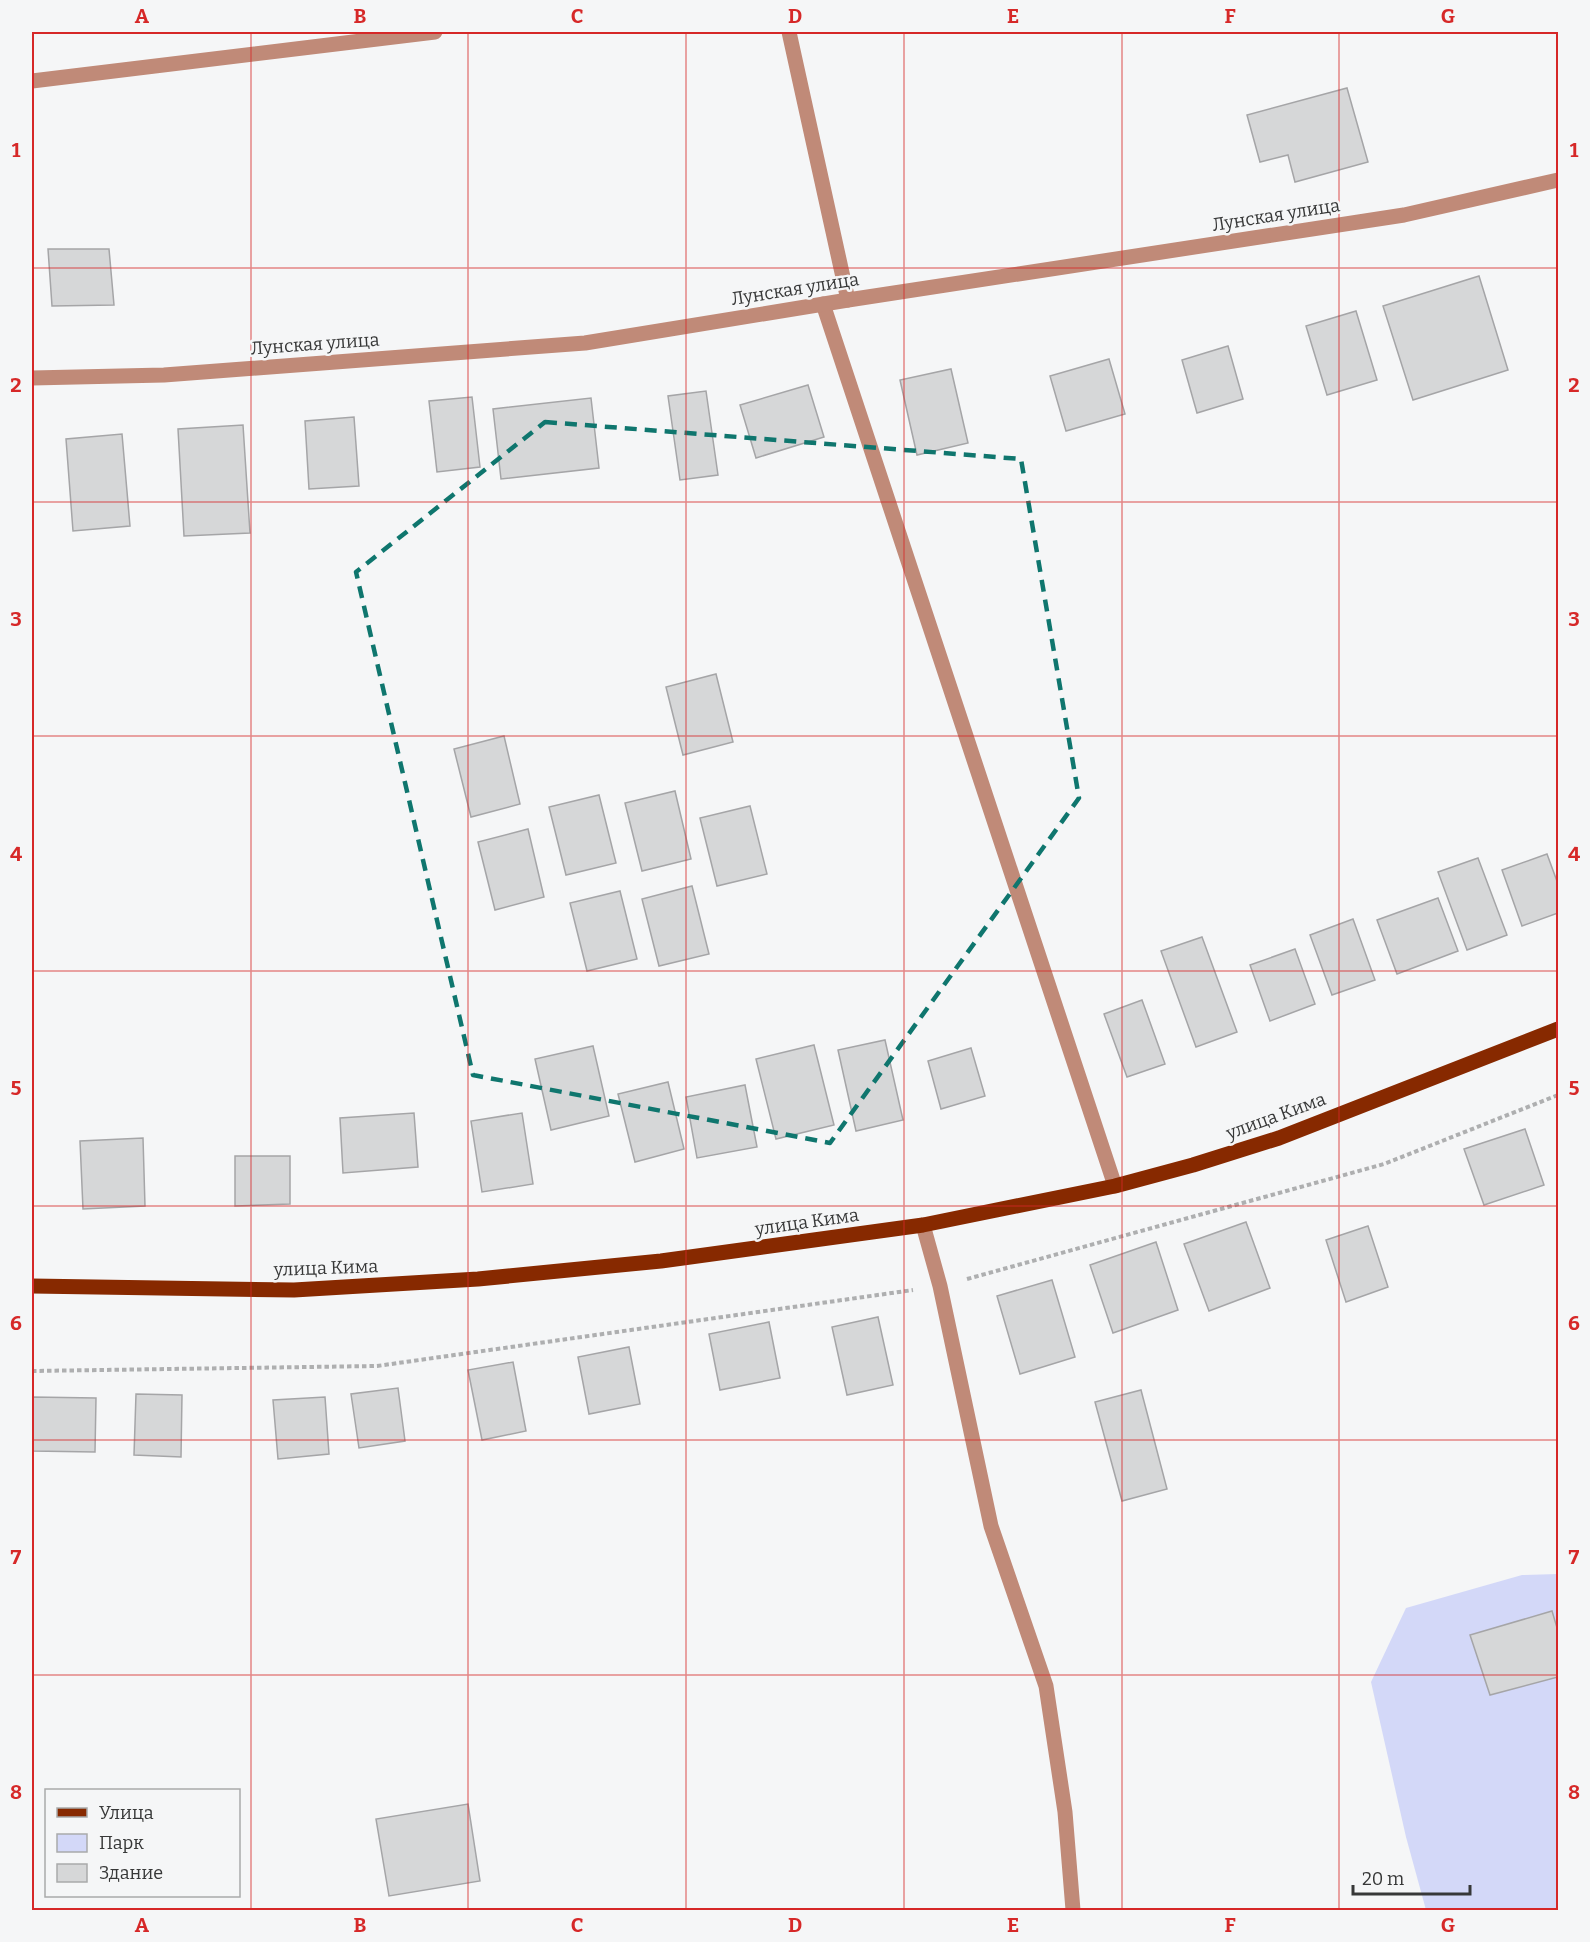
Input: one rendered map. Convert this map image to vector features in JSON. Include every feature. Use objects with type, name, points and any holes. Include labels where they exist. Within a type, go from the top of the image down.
[{"type":"main road","name":"улица Кима","points":[[32,1286],[294,1290],[478,1279],[661,1261],[923,1226],[1115,1186],[1193,1165],[1279,1138],[1558,1029]]},
{"type":"street","points":[[32,81],[435,32]]},
{"type":"street","points":[[789,32],[848,300]]},
{"type":"street","name":"Лунская улица","points":[[32,378],[164,375],[585,343],[848,300],[1404,215],[1558,180]]},
{"type":"street","points":[[823,304],[1115,1186]]},
{"type":"street","points":[[923,1226],[940,1286],[991,1526],[1046,1686],[1065,1812],[1073,1911]]},
{"type":"path","points":[[32,1371],[377,1366],[940,1286],[1384,1164],[1558,1095]]},
{"type":"highlighted area","points":[[545,422],[1021,459],[1079,798],[830,1143],[473,1075],[356,572]]},
{"type":"green space","points":[[1558,1574],[1558,1910],[1426,1910],[1406,1837],[1371,1682],[1406,1608],[1522,1575]]},
{"type":"building","points":[[1347,88],[1368,162],[1295,182],[1288,155],[1260,162],[1247,115]]},
{"type":"building","points":[[48,249],[109,249],[114,305],[52,306]]},
{"type":"building","points":[[1479,276],[1508,370],[1413,400],[1383,306]]},
{"type":"building","points":[[1356,311],[1377,380],[1327,395],[1306,326]]},
{"type":"building","points":[[1228,346],[1243,399],[1197,413],[1182,360]]},
{"type":"building","points":[[1109,359],[1125,414],[1066,431],[1050,376]]},
{"type":"building","points":[[951,369],[968,443],[917,455],[900,380]]},
{"type":"building","points":[[808,385],[824,437],[756,458],[740,405]]},
{"type":"building","points":[[706,391],[718,475],[680,480],[668,396]]},
{"type":"building","points":[[472,397],[480,467],[437,472],[429,401]]},
{"type":"building","points":[[591,398],[599,468],[501,479],[493,409]]},
{"type":"building","points":[[354,417],[359,486],[309,489],[305,421]]},
{"type":"building","points":[[243,425],[250,533],[184,536],[178,429]]},
{"type":"building","points":[[122,434],[130,526],[73,531],[66,439]]},
{"type":"building","points":[[716,674],[733,742],[683,755],[666,687]]},
{"type":"building","points":[[504,736],[520,804],[471,817],[454,749]]},
{"type":"building","points":[[675,791],[691,859],[642,871],[625,803]]},
{"type":"building","points":[[599,795],[616,863],[566,875],[549,807]]},
{"type":"building","points":[[750,806],[767,874],[717,886],[700,818]]},
{"type":"building","points":[[528,829],[544,897],[495,910],[478,842]]},
{"type":"building","points":[[1547,854],[1558,884],[1558,913],[1522,926],[1502,870]]},
{"type":"building","points":[[1478,858],[1507,935],[1467,950],[1438,872]]},
{"type":"building","points":[[692,886],[709,954],[659,966],[642,899]]},
{"type":"building","points":[[620,891],[637,959],[587,971],[570,903]]},
{"type":"building","points":[[1438,898],[1458,951],[1397,974],[1377,920]]},
{"type":"building","points":[[1353,919],[1375,980],[1332,995],[1310,935]]},
{"type":"building","points":[[1202,937],[1237,1032],[1196,1047],[1161,951]]},
{"type":"building","points":[[1295,949],[1315,1004],[1270,1021],[1250,965]]},
{"type":"building","points":[[1142,1000],[1165,1064],[1127,1077],[1104,1014]]},
{"type":"building","points":[[885,1040],[903,1120],[856,1131],[838,1050]]},
{"type":"building","points":[[814,1045],[834,1125],[776,1139],[756,1059]]},
{"type":"building","points":[[593,1046],[609,1116],[551,1130],[535,1059]]},
{"type":"building","points":[[971,1048],[985,1096],[941,1109],[928,1061]]},
{"type":"building","points":[[668,1082],[684,1149],[635,1162],[618,1094]]},
{"type":"building","points":[[745,1085],[757,1147],[697,1158],[686,1097]]},
{"type":"building","points":[[414,1113],[418,1167],[343,1173],[340,1118]]},
{"type":"building","points":[[522,1113],[533,1184],[482,1192],[471,1121]]},
{"type":"building","points":[[1525,1129],[1544,1185],[1484,1205],[1464,1149]]},
{"type":"building","points":[[143,1138],[145,1206],[83,1209],[80,1141]]},
{"type":"building","points":[[235,1156],[290,1156],[290,1204],[235,1206]]},
{"type":"building","points":[[1246,1222],[1270,1288],[1209,1311],[1184,1244]]},
{"type":"building","points":[[1368,1226],[1388,1287],[1346,1302],[1326,1240]]},
{"type":"building","points":[[1156,1242],[1178,1310],[1113,1333],[1090,1265]]},
{"type":"building","points":[[1052,1280],[1075,1357],[1020,1374],[997,1296]]},
{"type":"building","points":[[878,1317],[893,1385],[847,1395],[832,1327]]},
{"type":"building","points":[[769,1322],[780,1378],[720,1390],[709,1334]]},
{"type":"building","points":[[629,1347],[640,1404],[589,1414],[578,1357]]},
{"type":"building","points":[[513,1362],[526,1431],[482,1440],[468,1370]]},
{"type":"building","points":[[398,1388],[405,1441],[359,1448],[351,1394]]},
{"type":"building","points":[[1141,1390],[1167,1489],[1122,1501],[1095,1402]]},
{"type":"building","points":[[136,1394],[182,1395],[181,1457],[134,1455]]},
{"type":"building","points":[[32,1397],[96,1398],[95,1452],[32,1451]]},
{"type":"building","points":[[325,1397],[329,1454],[278,1459],[273,1400]]},
{"type":"building","points":[[1552,1611],[1558,1631],[1558,1677],[1490,1695],[1470,1635]]},
{"type":"building","points":[[468,1804],[480,1881],[389,1896],[376,1819]]}]
